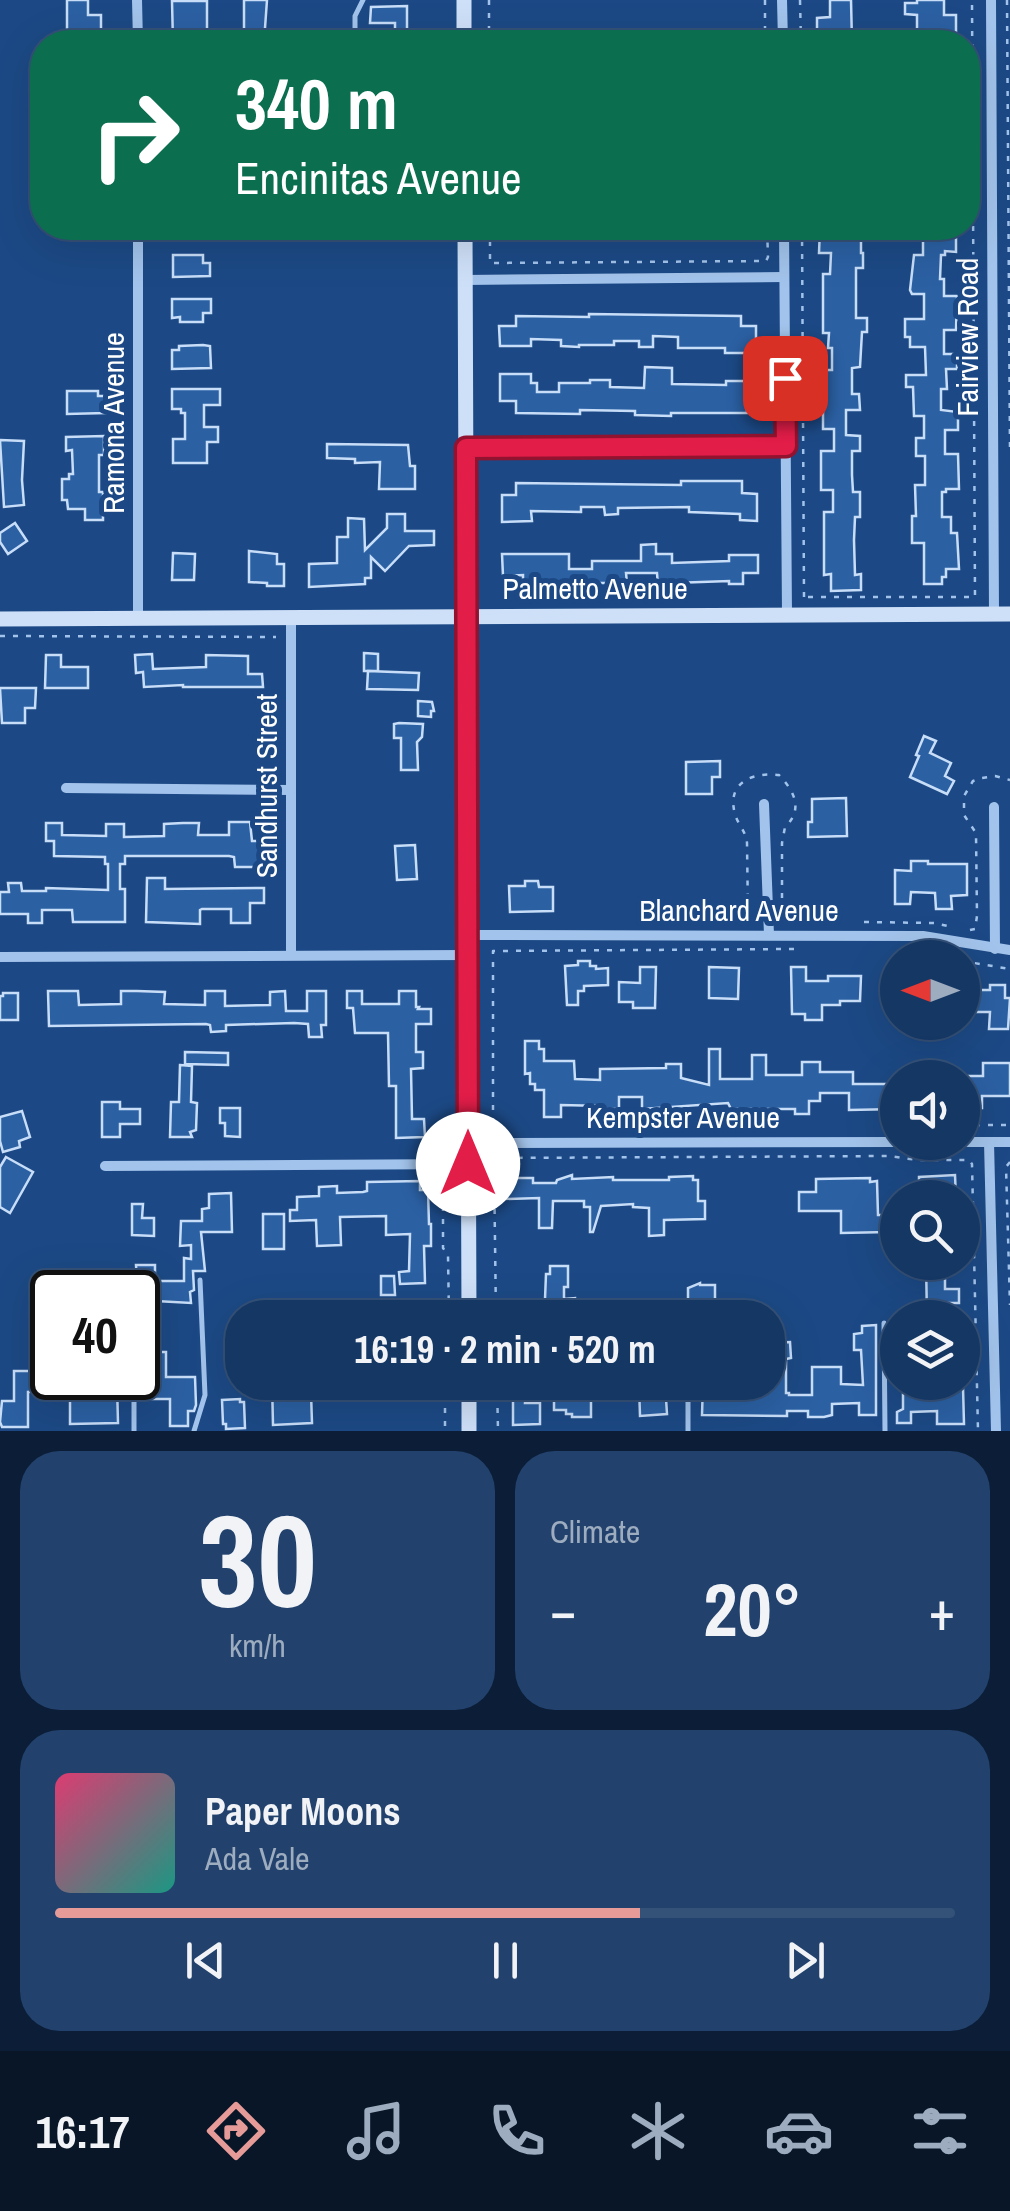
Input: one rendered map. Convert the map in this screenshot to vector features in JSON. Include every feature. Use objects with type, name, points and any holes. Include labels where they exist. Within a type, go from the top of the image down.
[{"type":"street","points":[[138,0],[138,30]]},
{"type":"street","points":[[464,0],[464,30]]},
{"type":"street","points":[[782,0],[783,30]]},
{"type":"street","name":"Fairview Road","points":[[991,0],[1002,614]]},
{"type":"street","name":"Ramona Avenue","points":[[138,240],[138,618]]},
{"type":"street","points":[[465,240],[469,1300]]},
{"type":"street","points":[[784,240],[787,615]]},
{"type":"street","points":[[465,280],[784,278]]},
{"type":"street","points":[[466,448],[786,446]]},
{"type":"street","name":"Palmetto Avenue","points":[[0,619],[1002,614]]},
{"type":"street","name":"Sandhurst Street","points":[[290,617],[291,955]]},
{"type":"street","points":[[66,788],[291,790]]},
{"type":"street","points":[[764,804],[768,935]]},
{"type":"street","points":[[994,806],[995,949]]},
{"type":"street","name":"Blanchard Avenue","points":[[467,935],[923,936],[1010,950]]},
{"type":"street","points":[[0,957],[467,955]]},
{"type":"street","name":"Kempster Avenue","points":[[468,1143],[880,1142]]},
{"type":"street","points":[[980,1142],[1010,1142]]},
{"type":"street","points":[[989,1142],[996,1431]]},
{"type":"street","points":[[105,1166],[468,1164]]},
{"type":"street","points":[[469,1400],[469,1431]]},
{"type":"lane","points":[[354,30],[354,16],[362,0]]},
{"type":"lane","points":[[194,1431],[205,1396],[200,1280]]},
{"type":"lane","points":[[134,1400],[134,1431]]},
{"type":"lane","points":[[688,1400],[688,1431]]},
{"type":"lane","points":[[885,1400],[885,1431]]},
{"type":"path","points":[[488,0],[489,30]]},
{"type":"path","points":[[765,0],[765,30]]},
{"type":"path","points":[[800,0],[800,30]]},
{"type":"path","points":[[972,0],[972,30]]},
{"type":"path","points":[[1008,0],[1010,454]]},
{"type":"path","points":[[490,240],[490,263],[766,261],[767,240]]},
{"type":"path","points":[[802,240],[806,597],[975,597],[973,240]]},
{"type":"path","points":[[0,636],[276,637]]},
{"type":"path","points":[[743,922],[748,916],[746,834],[735,816],[733,796],[745,779],[762,773],[779,775],[792,788],[796,805],[791,822],[784,827],[782,917]]},
{"type":"path","points":[[967,930],[975,929],[977,916],[976,833],[964,815],[964,796],[973,782],[982,778],[1010,780]]},
{"type":"path","points":[[864,922],[934,923],[958,928]]},
{"type":"path","points":[[493,1123],[493,951],[802,949]]},
{"type":"path","points":[[980,964],[1010,969]]},
{"type":"path","points":[[980,1125],[1010,1125]]},
{"type":"path","points":[[496,1300],[496,1158],[889,1156],[969,1160],[978,1431]]},
{"type":"path","points":[[1010,1162],[1006,1166],[1010,1304]]},
{"type":"path","points":[[443,1180],[448,1300]]},
{"type":"path","points":[[445,1400],[445,1431]]},
{"type":"path","points":[[497,1400],[498,1431]]},
{"type":"building","points":[[67,0],[88,0],[88,15],[101,15],[101,30],[67,30]]},
{"type":"building","points":[[244,0],[267,0],[265,30],[244,30]]},
{"type":"building","points":[[830,0],[851,0],[852,30],[817,30],[817,18],[830,17]]},
{"type":"building","points":[[944,0],[944,15],[956,15],[956,30],[917,30],[917,15],[905,14],[905,3]]},
{"type":"building","points":[[172,1],[207,1],[207,30],[173,30]]},
{"type":"building","points":[[407,6],[407,30],[395,30],[395,23],[370,23],[371,7]]},
{"type":"building","points":[[820,240],[861,240],[863,268],[856,268],[856,318],[867,318],[867,332],[862,332],[860,367],[852,368],[852,394],[859,394],[860,410],[846,410],[846,435],[860,436],[860,451],[852,451],[852,475],[853,492],[860,492],[860,517],[855,517],[854,540],[855,575],[861,574],[861,590],[831,591],[831,574],[824,575],[824,512],[833,512],[833,490],[821,490],[821,451],[834,451],[834,429],[823,429],[820,385],[820,370],[832,370],[829,333],[823,333],[823,274],[830,274],[831,253],[819,253]]},
{"type":"building","points":[[923,240],[956,240],[956,252],[945,251],[941,255],[944,296],[957,296],[956,330],[944,330],[944,354],[957,354],[957,369],[946,369],[947,389],[941,389],[941,410],[958,412],[958,430],[945,430],[945,454],[958,454],[959,489],[942,492],[942,517],[951,517],[951,533],[957,533],[959,569],[946,569],[942,584],[924,584],[924,543],[912,543],[915,485],[925,485],[925,456],[916,456],[916,438],[924,438],[924,416],[914,416],[913,387],[906,387],[906,375],[926,375],[925,347],[910,347],[910,337],[905,337],[905,319],[924,319],[924,294],[912,294],[910,290],[914,255],[923,255]]},
{"type":"building","points":[[173,255],[203,255],[203,263],[210,263],[210,276],[173,277]]},
{"type":"building","points":[[172,299],[211,299],[211,313],[203,313],[203,322],[180,322],[180,317],[172,318]]},
{"type":"building","points":[[516,316],[741,316],[741,326],[756,326],[756,353],[725,353],[725,348],[678,348],[678,337],[653,336],[653,347],[639,347],[639,341],[579,347],[561,346],[561,340],[531,339],[531,346],[500,346],[499,326],[516,326]]},
{"type":"building","points":[[210,346],[211,368],[172,369],[172,350]]},
{"type":"building","points":[[645,367],[672,368],[672,384],[757,381],[757,401],[747,401],[747,413],[671,416],[635,415],[635,411],[516,413],[516,401],[500,401],[500,374],[531,374],[537,392],[559,392],[559,383],[590,380],[610,380],[610,387],[644,388]]},
{"type":"building","points":[[172,389],[220,389],[220,405],[204,405],[204,427],[218,427],[218,442],[207,442],[207,463],[173,463],[173,439],[185,439],[185,413],[172,409]]},
{"type":"building","points":[[67,391],[98,391],[98,396],[106,396],[106,413],[67,414]]},
{"type":"building","points":[[104,436],[104,455],[99,455],[103,520],[85,520],[85,509],[68,509],[67,500],[62,500],[62,479],[73,474],[72,450],[66,451],[66,437]]},
{"type":"building","points":[[0,440],[24,441],[24,505],[4,507]]},
{"type":"building","points":[[327,444],[408,445],[410,466],[415,466],[415,489],[379,489],[380,462],[327,458]]},
{"type":"building","points":[[681,481],[742,481],[742,493],[757,494],[757,521],[740,520],[740,514],[689,512],[689,507],[618,508],[618,514],[605,515],[604,507],[581,507],[581,512],[531,511],[532,521],[502,522],[502,495],[516,495],[516,483],[681,485]]},
{"type":"building","points":[[387,514],[405,514],[405,531],[434,531],[434,545],[409,546],[385,571],[371,557],[371,578],[365,578],[365,584],[309,587],[309,564],[337,563],[337,537],[348,537],[348,518],[364,519],[365,550],[387,528]]},
{"type":"building","points":[[15,523],[27,541],[8,554],[0,542],[0,533]]},
{"type":"building","points":[[656,544],[656,554],[672,554],[672,563],[729,561],[729,555],[758,555],[758,573],[743,573],[743,584],[729,581],[658,586],[657,573],[626,573],[627,583],[580,583],[580,587],[523,586],[523,575],[503,576],[502,554],[569,554],[569,569],[592,569],[592,561],[641,561],[641,545]]},
{"type":"building","points":[[249,551],[277,554],[277,564],[284,564],[284,586],[249,582]]},
{"type":"building","points":[[173,553],[195,554],[194,580],[172,580]]},
{"type":"building","points":[[364,653],[378,654],[378,671],[364,671]]},
{"type":"building","points":[[152,654],[153,669],[206,667],[206,655],[248,656],[248,674],[262,674],[263,687],[144,687],[143,672],[136,673],[135,655]]},
{"type":"building","points":[[46,655],[61,655],[61,667],[88,667],[88,688],[45,688]]},
{"type":"building","points":[[368,671],[419,673],[418,690],[367,689]]},
{"type":"building","points":[[0,688],[36,688],[35,708],[25,708],[25,723],[2,723]]},
{"type":"building","points":[[418,701],[432,702],[431,717],[418,716]]},
{"type":"building","points":[[394,724],[423,724],[422,737],[417,742],[418,770],[401,770],[401,738],[394,738]]},
{"type":"building","points":[[924,736],[936,741],[930,753],[951,763],[945,776],[954,781],[947,794],[910,777]]},
{"type":"building","points":[[720,761],[720,777],[712,777],[712,794],[686,794],[686,762]]},
{"type":"building","points":[[846,798],[847,836],[808,837],[812,799]]},
{"type":"building","points":[[229,822],[250,822],[252,841],[264,841],[262,867],[235,867],[234,857],[229,856],[125,856],[125,864],[120,864],[120,889],[125,889],[125,922],[73,922],[72,910],[42,910],[42,923],[28,923],[28,914],[0,914],[0,892],[9,892],[8,883],[21,883],[22,891],[108,890],[105,857],[54,856],[54,841],[46,841],[46,823],[62,823],[62,835],[106,836],[106,824],[124,824],[124,837],[164,836],[164,824],[183,823],[199,823],[198,835],[229,835]]},
{"type":"building","points":[[415,845],[417,879],[397,880],[395,846]]},
{"type":"building","points":[[911,861],[967,864],[967,895],[951,896],[952,909],[936,909],[935,893],[911,892],[910,904],[895,904],[895,870],[911,871]]},
{"type":"building","points":[[147,878],[165,878],[165,889],[264,888],[264,903],[250,903],[250,923],[231,923],[231,909],[202,909],[200,924],[146,922]]},
{"type":"building","points":[[525,881],[553,887],[553,911],[510,912],[509,886],[525,886]]},
{"type":"building","points":[[578,961],[590,961],[596,969],[608,968],[608,985],[584,986],[584,991],[578,991],[578,1005],[567,1005],[565,966],[578,965]]},
{"type":"building","points":[[640,967],[656,967],[655,1008],[633,1008],[633,1002],[619,1002],[619,982],[640,983]]},
{"type":"building","points":[[709,967],[739,968],[738,999],[709,998]]},
{"type":"building","points":[[791,967],[806,967],[806,981],[861,976],[860,1001],[822,1005],[822,1020],[805,1020],[805,1014],[792,1014]]},
{"type":"building","points":[[990,985],[1005,985],[1005,998],[1010,998],[1008,1029],[989,1029],[990,1012],[980,1012],[980,990],[990,990]]},
{"type":"building","points":[[48,991],[78,991],[79,1005],[121,1004],[121,991],[137,991],[165,992],[164,1004],[205,1005],[205,991],[225,991],[225,1006],[270,1005],[270,992],[285,991],[286,1011],[307,1011],[307,991],[326,991],[326,1025],[321,1025],[322,1037],[309,1037],[308,1024],[294,1023],[226,1025],[226,1031],[211,1032],[206,1024],[49,1026]]},
{"type":"building","points":[[347,991],[362,991],[362,1004],[399,1004],[399,991],[416,991],[416,1007],[431,1009],[431,1024],[416,1024],[416,1052],[423,1052],[423,1068],[411,1069],[412,1119],[424,1119],[425,1137],[396,1138],[396,1086],[389,1086],[388,1033],[355,1033],[353,1008],[347,1008]]},
{"type":"building","points":[[3,993],[18,993],[18,1020],[0,1020]]},
{"type":"building","points":[[525,1041],[539,1041],[544,1061],[574,1061],[575,1079],[600,1080],[600,1069],[666,1068],[666,1064],[681,1064],[681,1078],[709,1085],[709,1049],[720,1049],[720,1079],[752,1079],[752,1055],[766,1055],[766,1075],[802,1075],[802,1062],[820,1062],[820,1072],[853,1072],[853,1084],[880,1084],[880,1109],[849,1110],[849,1093],[820,1093],[820,1101],[809,1101],[809,1114],[795,1114],[795,1109],[731,1109],[728,1103],[642,1109],[642,1097],[619,1097],[619,1109],[561,1105],[561,1117],[544,1117],[544,1090],[535,1090],[535,1084],[530,1084],[530,1073],[525,1074]]},
{"type":"building","points":[[185,1052],[228,1053],[228,1065],[185,1064]]},
{"type":"building","points":[[983,1063],[1010,1063],[1010,1096],[982,1096],[980,1108]]},
{"type":"building","points":[[180,1065],[192,1066],[191,1102],[197,1103],[192,1137],[170,1137],[171,1102],[179,1102]]},
{"type":"building","points":[[102,1102],[120,1102],[120,1109],[140,1109],[140,1124],[120,1124],[120,1137],[102,1137]]},
{"type":"building","points":[[220,1108],[240,1108],[240,1137],[225,1136]]},
{"type":"building","points":[[22,1111],[30,1137],[19,1141],[20,1147],[3,1152],[0,1117]]},
{"type":"building","points":[[6,1157],[33,1172],[10,1213],[0,1207],[0,1167]]},
{"type":"building","points":[[572,1175],[572,1179],[613,1180],[693,1176],[693,1180],[698,1180],[698,1201],[705,1201],[705,1219],[664,1220],[664,1235],[649,1236],[649,1208],[633,1204],[601,1206],[590,1232],[590,1207],[584,1207],[584,1201],[553,1201],[552,1228],[539,1228],[539,1198],[505,1199],[504,1178],[556,1183]]},
{"type":"building","points":[[955,1175],[955,1180],[919,1180]]},
{"type":"building","points":[[816,1179],[877,1181],[880,1232],[841,1233],[841,1211],[799,1211],[799,1192],[816,1192]]},
{"type":"building","points":[[420,1181],[420,1190],[428,1190],[431,1224],[431,1246],[424,1246],[425,1283],[400,1284],[399,1272],[409,1271],[410,1234],[386,1235],[386,1216],[340,1217],[341,1245],[317,1246],[316,1220],[290,1221],[290,1210],[297,1210],[297,1197],[319,1196],[319,1187],[337,1186],[337,1193],[363,1192],[367,1191],[367,1182]]},
{"type":"building","points":[[231,1193],[232,1232],[201,1232],[205,1271],[193,1271],[191,1303],[160,1301],[160,1281],[184,1281],[184,1258],[191,1259],[191,1245],[180,1246],[181,1221],[202,1221],[202,1209],[209,1208],[209,1194]]},
{"type":"building","points":[[132,1204],[143,1204],[142,1218],[154,1218],[154,1236],[132,1235]]},
{"type":"building","points":[[263,1214],[284,1214],[284,1249],[263,1249]]},
{"type":"building","points":[[136,1265],[155,1265],[155,1270],[136,1270]]},
{"type":"building","points":[[550,1266],[568,1266],[564,1299],[575,1300],[513,1300],[545,1299],[546,1274],[550,1274]]},
{"type":"building","points":[[381,1276],[394,1276],[395,1295],[381,1295]]},
{"type":"building","points":[[926,1280],[945,1280],[945,1289],[959,1289],[959,1300],[927,1300]]},
{"type":"building","points":[[700,1283],[715,1285],[715,1300],[688,1300],[688,1288]]},
{"type":"building","points":[[876,1325],[876,1415],[859,1415],[859,1403],[832,1404],[832,1415],[824,1417],[808,1417],[808,1411],[787,1411],[787,1416],[702,1415],[702,1400],[785,1400],[785,1342],[790,1342],[791,1358],[786,1359],[789,1395],[812,1395],[812,1367],[841,1367],[841,1384],[863,1385],[861,1350],[854,1350],[854,1334],[862,1333],[862,1326]]},
{"type":"building","points":[[160,1352],[166,1352],[166,1377],[195,1377],[196,1405],[194,1411],[188,1411],[188,1426],[170,1426],[170,1399],[160,1399]]},
{"type":"building","points":[[14,1371],[30,1371],[28,1427],[2,1427],[2,1401],[14,1401]]},
{"type":"building","points":[[70,1400],[117,1400],[118,1423],[70,1424]]},
{"type":"building","points":[[222,1400],[244,1402],[245,1428],[226,1429]]},
{"type":"building","points":[[272,1400],[311,1400],[312,1423],[273,1425]]},
{"type":"building","points":[[513,1400],[540,1403],[540,1424],[513,1425]]},
{"type":"building","points":[[554,1400],[591,1400],[591,1417],[572,1417],[566,1410],[554,1410]]},
{"type":"building","points":[[639,1400],[666,1400],[667,1414],[640,1416]]},
{"type":"building","points":[[903,1400],[963,1400],[964,1424],[937,1424],[937,1411],[911,1412],[911,1423],[897,1423],[897,1412],[903,1409]]},
{"type":"route","points":[[468,1164],[466,448],[786,446],[785,378]]}]
